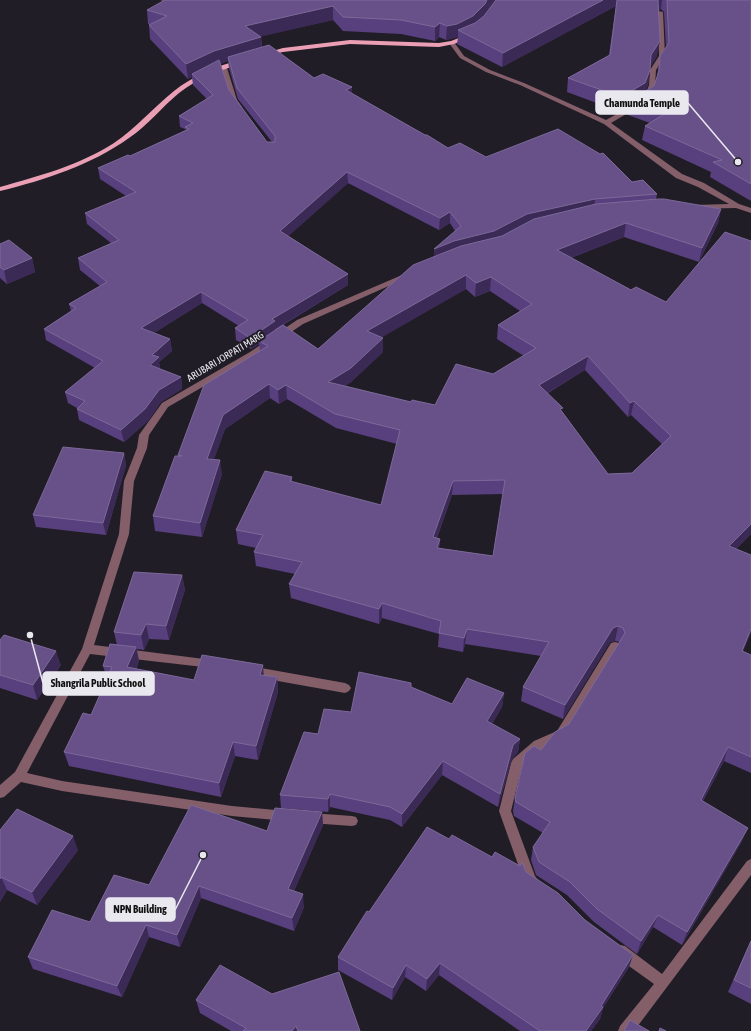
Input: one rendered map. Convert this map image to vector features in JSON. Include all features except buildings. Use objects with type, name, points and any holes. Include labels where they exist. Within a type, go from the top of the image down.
[{"type":"main road","points":[[257,56],[283,50],[350,42],[426,45],[452,43],[470,36],[475,32]]},
{"type":"main road","points":[[0,190],[76,164],[101,153],[128,136],[185,85],[207,74],[244,61]]},
{"type":"street","points":[[606,123],[647,100],[652,85],[653,70],[662,56],[660,12]]},
{"type":"street","points":[[452,43],[462,57],[488,71],[522,84],[606,123],[664,167],[679,176],[701,185],[737,206],[751,211]]},
{"type":"street","points":[[224,68],[234,100],[243,112]]},
{"type":"street","points":[[685,208],[737,206]]},
{"type":"street","name":"ARUBARI JORPATI MARG","points":[[0,793],[19,776],[87,649],[124,534],[129,481],[142,448],[144,435],[165,405],[253,354],[300,322],[414,274]]},
{"type":"street","points":[[542,888],[530,880],[505,812],[517,763],[538,745],[560,734],[615,646]]},
{"type":"street","points":[[87,649],[219,666]]},
{"type":"street","points":[[243,670],[345,688]]},
{"type":"street","points":[[19,776],[62,786],[232,811],[352,821]]},
{"type":"street","points":[[625,1031],[663,983],[751,865]]},
{"type":"street","points":[[613,946],[663,983]]},
{"type":"place","name":"Chamunda Temple","points":[[738,162]]},
{"type":"place","name":"Shangrila Public School","points":[[30,635]]},
{"type":"place","name":"NPN Building","points":[[203,855]]}]
